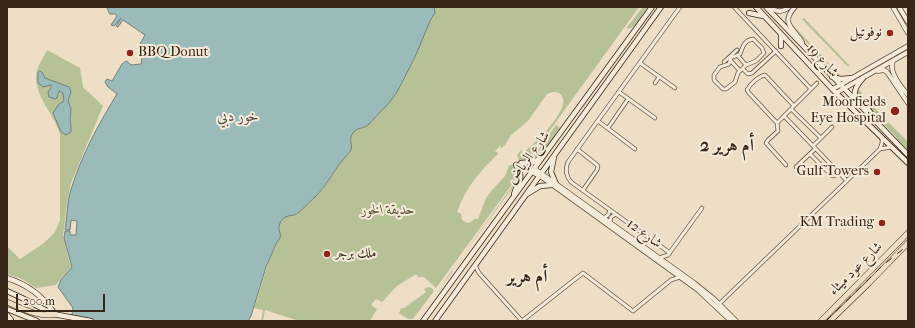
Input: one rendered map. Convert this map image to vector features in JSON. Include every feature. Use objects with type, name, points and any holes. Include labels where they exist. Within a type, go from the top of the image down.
[{"type":"main road","name":"شارع الرياض","points":[[423,321],[534,171],[652,7]]},
{"type":"main road","name":"شارع الرياض","points":[[435,321],[661,7]]},
{"type":"main road","name":"شارع 19","points":[[756,7],[834,91],[908,163]]},
{"type":"main road","name":"شارع 19","points":[[766,7],[802,44],[831,77],[908,155]]},
{"type":"main road","points":[[749,13],[764,16]]},
{"type":"main road","points":[[781,34],[781,46]]},
{"type":"main road","points":[[831,77],[841,79],[852,78]]},
{"type":"main road","points":[[863,78],[856,87],[854,94],[870,112],[873,120]]},
{"type":"main road","points":[[514,198],[521,178],[519,164],[534,162],[546,153]]},
{"type":"main road","points":[[523,198],[538,187],[554,184],[551,172],[556,153]]},
{"type":"main road","points":[[534,171],[539,171],[540,175]]},
{"type":"main road","points":[[534,171],[534,175],[540,175]]},
{"type":"main road","name":"شارع عود ميثاء","points":[[821,321],[908,233]]},
{"type":"main road","name":"شارع عود ميثاء","points":[[830,321],[908,243]]},
{"type":"main road","points":[[7,278],[29,288],[58,317]]},
{"type":"main road","points":[[7,291],[58,317]]},
{"type":"main road","points":[[7,302],[34,313],[91,321]]},
{"type":"main road","points":[[7,309],[37,321]]},
{"type":"main road","points":[[7,315],[11,320]]},
{"type":"street","points":[[669,254],[572,182],[567,174],[567,163],[680,7]]},
{"type":"street","points":[[734,7],[811,89]]},
{"type":"street","points":[[769,7],[778,12],[789,7]]},
{"type":"street","points":[[795,7],[789,15],[788,21],[790,27],[801,40],[802,44]]},
{"type":"street","points":[[893,7],[908,33]]},
{"type":"street","points":[[899,7],[908,22]]},
{"type":"street","points":[[749,40],[755,40],[763,49],[764,53],[756,61],[746,65],[738,73],[735,82],[726,89],[721,88],[714,80],[714,75],[720,67],[728,65],[732,56],[740,53],[741,47],[749,40]]},
{"type":"street","points":[[841,87],[852,78],[908,46]]},
{"type":"street","points":[[724,62],[737,50]]},
{"type":"street","points":[[731,61],[748,74],[752,73],[776,51]]},
{"type":"street","points":[[834,91],[863,78],[908,52]]},
{"type":"street","points":[[737,55],[746,65]]},
{"type":"street","points":[[894,59],[892,69],[908,95]]},
{"type":"street","points":[[640,64],[675,88]]},
{"type":"street","points":[[875,71],[884,70],[887,72],[907,100]]},
{"type":"street","points":[[786,165],[766,143],[778,131],[777,122],[747,90],[749,86],[760,76],[765,75],[821,138]]},
{"type":"street","points":[[655,83],[659,77]]},
{"type":"street","points":[[777,122],[818,83]]},
{"type":"street","points":[[619,92],[655,118]]},
{"type":"street","points":[[608,128],[628,99]]},
{"type":"street","points":[[784,116],[847,181]]},
{"type":"street","points":[[598,121],[635,149]]},
{"type":"street","points":[[796,167],[810,154],[821,138],[832,127]]},
{"type":"street","points":[[718,305],[880,149],[882,138]]},
{"type":"street","points":[[880,149],[891,147]]},
{"type":"street","points":[[577,149],[598,166],[597,170],[583,190]]},
{"type":"street","points":[[810,154],[831,176],[834,176],[838,172]]},
{"type":"street","name":"شارع 12","points":[[540,175],[610,222],[659,258],[672,272],[718,305],[731,321]]},
{"type":"street","name":"شارع 12","points":[[554,184],[663,263],[668,264],[701,288],[736,321]]},
{"type":"street","points":[[668,264],[669,254],[702,208]]},
{"type":"street","points":[[604,218],[608,215],[610,210]]},
{"type":"street","points":[[610,222],[611,217],[616,214]]},
{"type":"street","points":[[659,258],[669,254]]},
{"type":"street","points":[[475,265],[479,273],[522,321],[583,273],[633,311],[671,280],[680,277]]},
{"type":"street","points":[[470,272],[479,273]]},
{"type":"street","points":[[671,280],[673,277],[672,272]]},
{"type":"green space","name":"حديقة الخور","points":[[434,7],[639,7],[527,162],[519,160],[517,155],[521,150],[523,153],[544,134],[552,124],[562,106],[563,99],[559,93],[553,92],[547,94],[528,121],[511,135],[505,145],[501,148],[499,145],[495,151],[498,153],[497,155],[468,188],[460,204],[457,212],[461,214],[462,220],[467,223],[474,219],[478,219],[486,198],[505,176],[509,166],[511,165],[514,166],[518,173],[516,179],[436,288],[424,277],[418,277],[416,274],[397,286],[382,302],[376,299],[371,305],[377,309],[370,321],[299,321],[265,310],[263,321],[261,321],[263,310],[254,308],[272,253],[281,236],[281,222],[285,217],[299,212],[319,193],[351,150],[351,137],[353,133],[356,130],[368,125],[389,103],[397,92],[435,13]]},
{"type":"green space","points":[[643,7],[648,7],[635,26],[628,29],[627,27]]},
{"type":"green space","points":[[804,18],[850,66],[847,66],[802,19]]},
{"type":"green space","points":[[790,22],[839,74],[840,78],[835,77],[793,28]]},
{"type":"green space","points":[[47,50],[80,68],[83,87],[103,106],[71,183],[63,237],[71,267],[56,285],[36,288],[22,279],[7,274],[7,246],[20,259],[44,243],[55,232],[60,220],[60,134],[40,95],[36,78],[37,70]]},
{"type":"green space","points":[[856,90],[861,91],[862,95],[908,142],[908,151],[860,100]]},
{"type":"green space","points":[[556,125],[560,128],[541,155],[534,159],[533,157]]},
{"type":"green space","points":[[516,181],[517,182],[462,256]]},
{"type":"green space","points":[[452,270],[453,271],[438,290]]},
{"type":"green space","points":[[428,287],[432,288],[434,291],[413,319],[408,319],[399,313],[401,308],[404,308],[426,292],[424,289]]},
{"type":"water","name":"خور دبي","points":[[107,7],[434,7],[435,13],[397,92],[389,103],[368,125],[356,130],[353,133],[351,137],[351,150],[319,193],[299,212],[285,217],[281,222],[279,227],[281,236],[266,267],[251,316],[248,321],[71,321],[73,308],[58,287],[61,280],[72,267],[64,238],[65,231],[70,231],[70,235],[76,235],[77,221],[71,220],[70,230],[65,230],[70,193],[90,142],[117,94],[108,87],[105,82],[107,79],[112,81],[122,64],[126,61],[131,65],[141,64],[143,53],[146,48],[140,44],[145,35],[123,20],[118,27],[116,26],[121,18],[114,26],[111,25],[117,16],[115,14],[110,14]]},
{"type":"water","points":[[40,71],[45,78],[69,87],[70,89],[71,92],[68,101],[71,109],[71,132],[66,135],[61,132],[53,113],[59,104],[64,101],[63,93],[59,91],[57,98],[55,99],[49,97],[48,92],[51,85],[43,87],[38,83],[38,73]]},
{"type":"railway","points":[[826,321],[882,266],[908,245]]},
{"type":"place","name":"نوفوتيل","points":[[890,33]]},
{"type":"place","name":"BBQ Donut","points":[[130,53]]},
{"type":"place","name":"Moorfields Eye Hospital","points":[[895,111]]},
{"type":"place","name":"Gulf Towers","points":[[877,172]]},
{"type":"place","name":"KM Trading","points":[[882,223]]},
{"type":"place","name":"ملك برجر","points":[[327,254]]},
{"type":"district","name":"أم هرير 2","points":[[727,147]]},
{"type":"district","name":"أم هرير","points":[[527,278]]}]
